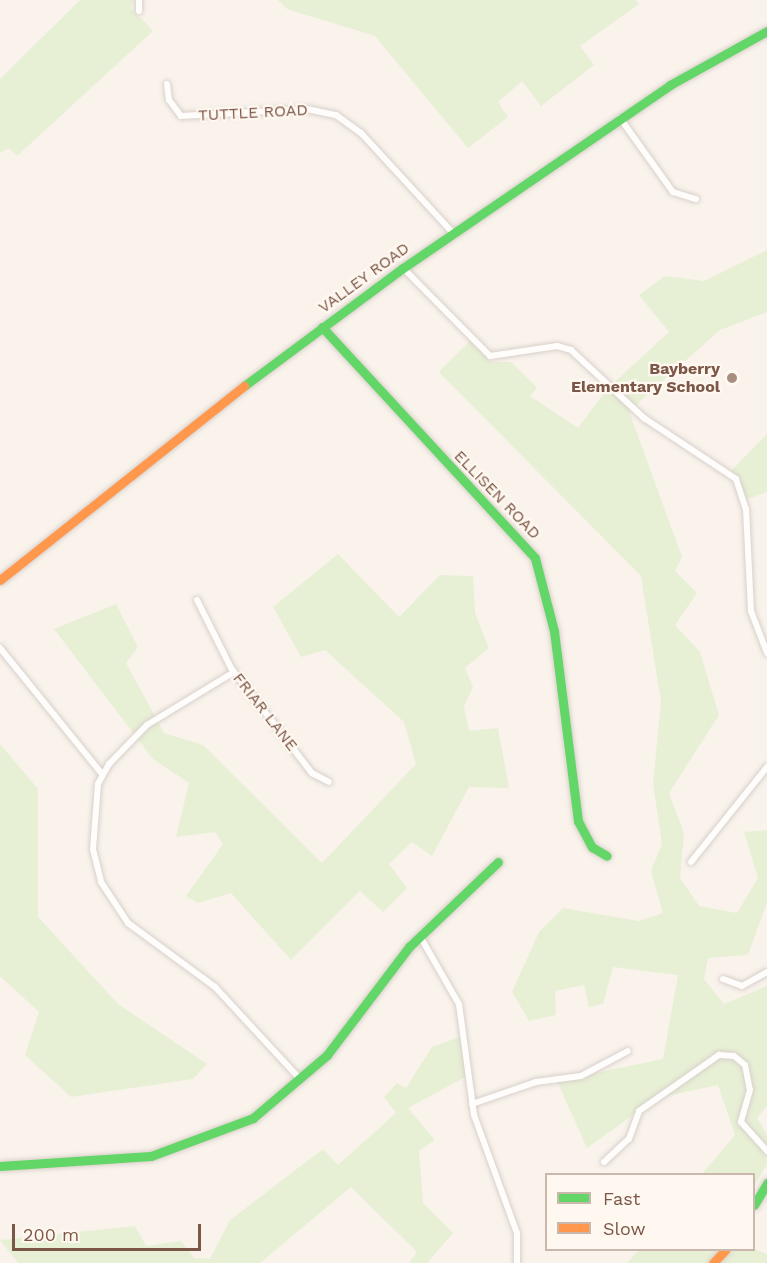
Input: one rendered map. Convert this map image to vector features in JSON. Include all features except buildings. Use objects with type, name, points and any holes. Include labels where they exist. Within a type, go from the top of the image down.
[{"type":"street","points":[[139,0],[139,11]]},
{"type":"street","name":"VALLEY ROAD","points":[[0,579],[322,327],[403,268],[620,118],[767,31]]},
{"type":"street","name":"TUTTLE ROAD","points":[[167,84],[169,100],[181,116],[307,108],[344,119],[453,233]]},
{"type":"street","points":[[620,118],[673,192],[696,199]]},
{"type":"street","points":[[403,268],[490,356],[557,346],[572,350],[644,418],[736,479],[746,509],[751,611],[767,653]]},
{"type":"street","name":"ELLISEN ROAD","points":[[322,327],[535,558],[554,631],[578,822],[592,847],[608,856]]},
{"type":"street","name":"FRIAR LANE","points":[[197,600],[234,672],[312,773],[329,782]]},
{"type":"street","points":[[0,648],[102,774]]},
{"type":"street","points":[[234,672],[147,725],[102,774],[93,849],[111,900],[138,934],[215,987],[301,1080]]},
{"type":"street","points":[[691,862],[767,767]]},
{"type":"street","points":[[0,1166],[120,1160],[193,1144],[254,1118],[301,1080],[337,1044],[391,968],[498,862]]},
{"type":"street","points":[[421,938],[459,1004],[472,1104],[517,1233],[517,1263]]},
{"type":"street","points":[[723,980],[742,986],[767,972]]},
{"type":"street","points":[[472,1104],[536,1082],[581,1076],[628,1052]]},
{"type":"street","points":[[604,1162],[629,1139],[639,1111],[719,1055],[731,1055],[745,1065],[750,1090],[741,1122],[767,1151]]},
{"type":"street","points":[[755,1202],[767,1183]]},
{"type":"street","points":[[713,1263],[724,1251]]},
{"type":"green space","points":[[80,0],[134,0],[131,8],[153,31],[17,156],[9,148],[0,153],[0,79]]},
{"type":"green space","points":[[278,0],[636,0],[639,4],[580,46],[594,65],[541,106],[522,81],[498,102],[508,117],[468,148],[375,36],[287,9]]},
{"type":"green space","points":[[767,250],[767,312],[720,330],[629,411],[682,557],[675,571],[697,593],[675,625],[700,652],[719,715],[669,793],[684,833],[680,878],[699,906],[737,913],[758,878],[744,832],[767,830],[767,903],[748,955],[708,958],[704,979],[724,1004],[767,986],[767,1106],[757,1118],[767,1134],[767,1164],[755,1185],[755,1173],[703,1173],[735,1135],[718,1085],[657,1098],[587,1148],[557,1081],[663,1059],[678,975],[613,967],[603,1004],[589,1007],[584,985],[555,991],[556,1015],[529,1021],[512,992],[539,932],[563,908],[639,921],[663,913],[651,871],[662,844],[653,784],[661,702],[641,576],[439,372],[470,341],[491,362],[511,362],[537,388],[530,396],[578,428],[607,389],[669,332],[639,295],[665,276],[704,281]]},
{"type":"green space","points":[[767,434],[767,492],[745,500],[729,473]]},
{"type":"green space","points":[[338,554],[399,617],[440,575],[473,576],[475,613],[489,648],[465,668],[473,687],[464,706],[469,731],[498,728],[509,788],[469,787],[432,856],[412,842],[389,864],[407,888],[383,912],[360,891],[291,960],[231,893],[198,903],[186,896],[223,844],[215,832],[176,837],[189,783],[153,759],[54,629],[116,604],[138,647],[126,663],[164,733],[203,745],[322,863],[416,764],[404,722],[325,650],[301,657],[273,607]]},
{"type":"green space","points":[[0,744],[38,789],[38,917],[118,1004],[207,1064],[193,1079],[71,1097],[25,1055],[39,1012],[0,976]]},
{"type":"green space","points":[[467,1034],[471,1074],[408,1108],[435,1140],[419,1151],[423,1203],[453,1233],[427,1263],[409,1263],[417,1252],[351,1187],[260,1263],[18,1263],[0,1240],[135,1226],[146,1246],[181,1241],[194,1258],[210,1259],[230,1220],[323,1149],[338,1165],[396,1113],[384,1097],[397,1083],[406,1088],[432,1047]]},
{"type":"green space","points":[[755,1249],[767,1254],[767,1263],[627,1263],[638,1251]]},
{"type":"traffic: fast","points":[[244,386],[403,268],[670,85],[767,31]]},
{"type":"traffic: fast","points":[[322,327],[535,558],[554,631],[578,821],[592,847],[607,856]]},
{"type":"traffic: fast","points":[[0,1166],[151,1156],[253,1118],[327,1055],[409,947],[498,862]]},
{"type":"traffic: fast","points":[[755,1203],[767,1183]]},
{"type":"traffic: slow","points":[[0,580],[244,386]]},
{"type":"traffic: slow","points":[[713,1263],[724,1251]]},
{"type":"place","name":"Bayberry Elementary School","points":[[732,378]]}]
